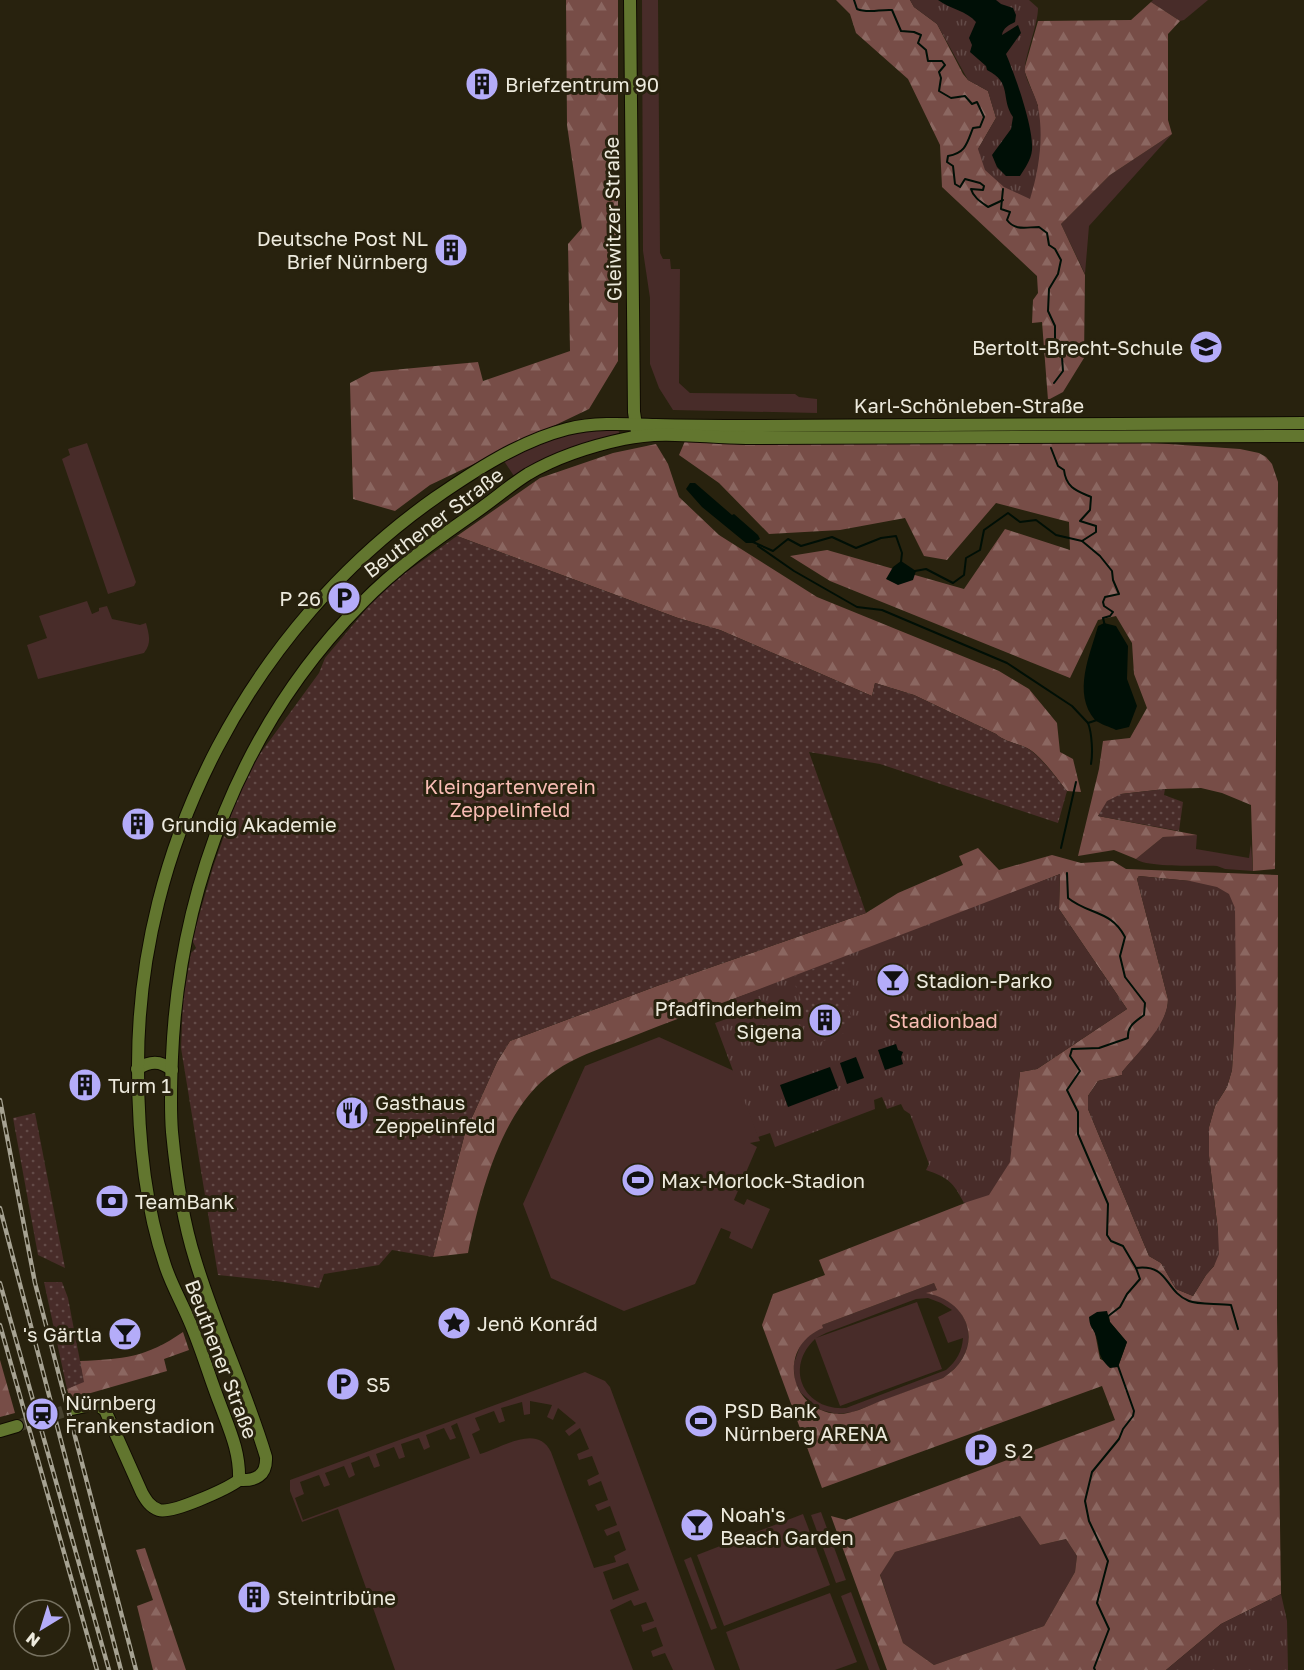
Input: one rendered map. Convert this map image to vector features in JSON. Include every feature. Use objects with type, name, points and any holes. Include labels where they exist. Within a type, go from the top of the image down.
[{"type":"main road","name":"Gleiwitzer Straße","points":[[630,0],[631,234],[636,430]]},
{"type":"main road","name":"Karl-Schönleben-Straße","points":[[636,430],[1304,423]]},
{"type":"main road","points":[[1094,437],[1100,430],[1101,424]]},
{"type":"main road","name":"Beuthener Straße","points":[[593,425],[636,430],[546,465],[521,480],[389,577],[350,615],[313,659],[254,751],[231,797],[208,855],[192,909],[175,1010],[172,1131],[183,1214],[196,1262],[266,1461],[260,1476],[253,1481],[239,1480],[237,1452],[199,1345],[166,1268],[153,1220],[143,1162],[138,1069],[141,1008],[147,956],[157,908],[173,851],[196,791],[225,732],[257,680],[285,641],[322,597],[367,553],[414,513],[468,477],[529,443],[556,433],[593,425]]},
{"type":"main road","name":"Karl-Schönleben-Straße","points":[[636,430],[740,438],[1304,436]]},
{"type":"main road","points":[[138,1069],[154,1062],[163,1064],[172,1070]]},
{"type":"main road","points":[[72,1409],[91,1404],[102,1407],[114,1428],[142,1493],[150,1504],[160,1510],[170,1510],[220,1492],[239,1480]]},
{"type":"main road","points":[[0,1431],[17,1426]]},
{"type":"green space","points":[[566,0],[618,0],[618,361],[589,409],[430,485],[395,511],[353,499],[350,383],[371,372],[478,362],[483,381],[570,351],[568,244],[582,228],[567,125]]},
{"type":"green space","points":[[642,0],[658,0],[660,253],[663,259],[670,259],[671,269],[680,269],[679,383],[690,393],[795,394],[799,397],[817,399],[817,413],[673,410],[659,388],[650,364],[650,298],[643,251]]},
{"type":"green space","points":[[836,0],[910,0],[914,7],[937,24],[963,74],[968,80],[988,91],[996,118],[978,149],[1038,106],[1024,70],[1038,21],[1131,20],[1151,2],[1180,21],[1168,34],[1168,120],[1172,134],[1110,175],[1061,224],[1085,275],[1084,358],[1063,392],[1048,400],[1042,322],[1032,323],[1033,300],[1038,293],[1037,276],[942,187],[940,145],[908,79],[856,33],[850,14]]},
{"type":"green space","points":[[910,0],[1029,0],[1038,8],[1025,67],[1026,76],[1037,103],[1041,130],[1038,165],[1030,199],[1004,187],[985,170],[978,149],[996,118],[988,91],[968,80],[937,24],[914,7]]},
{"type":"green space","points":[[1153,0],[1208,0],[1180,21],[1151,2]]},
{"type":"green space","points":[[1172,134],[1089,226],[1085,274],[1061,224],[1110,175]]},
{"type":"green space","points":[[618,427],[619,433],[570,448],[516,479],[504,461],[567,433]]},
{"type":"green space","points":[[685,441],[750,445],[855,442],[1154,443],[1240,449],[1266,457],[1272,464],[1278,482],[1275,869],[1253,871],[1251,805],[1222,793],[1201,788],[1121,794],[1098,816],[1197,835],[1163,837],[1136,859],[1114,850],[1078,856],[1099,769],[1103,741],[1130,738],[1147,708],[1134,674],[1132,643],[1116,616],[1098,620],[1070,678],[830,581],[790,556],[827,550],[964,589],[1005,529],[1070,550],[1069,522],[996,503],[947,560],[924,556],[905,518],[840,530],[769,534],[719,483],[679,455]]},
{"type":"green space","points":[[87,443],[136,582],[134,586],[108,594],[62,459],[70,455],[68,449]]},
{"type":"green space","points":[[656,444],[668,464],[679,497],[719,535],[817,597],[999,671],[1029,689],[1057,723],[1060,752],[1073,759],[1081,792],[1067,791],[1043,762],[1027,748],[1003,739],[914,695],[875,683],[872,696],[720,630],[678,618],[457,536],[540,478],[613,453]]},
{"type":"green space","name":"Kleingartenverein Zeppelinfeld","points":[[457,536],[678,618],[720,630],[872,696],[875,683],[914,695],[1003,739],[1027,748],[1043,762],[1067,791],[1058,823],[880,764],[809,752],[866,913],[657,986],[510,1041],[497,1062],[465,1133],[433,1257],[392,1250],[379,1265],[324,1274],[319,1288],[218,1275],[181,1048],[183,1000],[191,953],[196,948],[192,940],[213,867],[246,773],[319,673],[325,658],[384,588]]},
{"type":"green space","points":[[87,601],[92,614],[99,611],[99,608],[107,606],[112,619],[140,625],[146,623],[149,639],[147,649],[144,653],[38,679],[27,645],[47,638],[39,616]]},
{"type":"green space","points":[[1165,789],[1164,795],[1183,802],[1179,831],[1098,816],[1107,801],[1121,794]]},
{"type":"green space","points":[[1197,835],[1196,849],[1249,858],[1251,844],[1253,871],[1225,869],[1217,866],[1151,864],[1136,859],[1163,837]]},
{"type":"green space","points":[[978,848],[999,870],[1052,855],[1081,863],[1113,861],[1126,869],[1278,875],[1277,1317],[1281,1594],[1221,1624],[1166,1670],[887,1670],[831,1516],[846,1520],[1115,1420],[1102,1386],[822,1488],[762,1325],[773,1294],[825,1275],[819,1260],[965,1203],[1017,1099],[1020,1072],[1037,1069],[1127,1009],[1059,909],[1060,874],[856,954],[605,1046],[557,1070],[536,1087],[522,1104],[500,1143],[484,1188],[468,1253],[433,1257],[465,1133],[497,1062],[510,1041],[657,986],[866,913],[898,893],[963,865],[959,856]],"holes":[[[1139,876],[1190,881],[1236,996],[1232,1070],[1227,1087],[1215,1106],[1209,1127],[1209,1156],[1218,1231],[1214,1266],[1193,1296],[1176,1289],[1161,1263],[1149,1256],[1088,1109],[1088,1096],[1098,1081],[1122,1075],[1122,1072],[1158,1029],[1167,1009],[1168,999],[1137,879]],[[934,1283],[937,1290],[926,1293],[942,1298],[955,1306],[968,1329],[968,1342],[964,1355],[956,1367],[943,1378],[859,1410],[839,1414],[822,1411],[809,1402],[800,1391],[795,1377],[794,1363],[799,1349],[808,1337],[823,1328],[822,1325]],[[1109,1315],[1110,1322],[1127,1342],[1118,1367],[1100,1359],[1095,1333]],[[1020,1516],[1040,1545],[1066,1539],[1077,1556],[1075,1572],[1044,1626],[934,1665],[903,1643],[880,1575],[895,1552]]]},
{"type":"green space","name":"Stadionbad","points":[[1060,874],[1059,909],[1127,1009],[1037,1069],[1020,1072],[1010,1162],[989,1195],[964,1203],[957,1190],[949,1182],[926,1170],[929,1164],[910,1114],[901,1104],[887,1109],[882,1097],[874,1100],[875,1109],[775,1147],[770,1133],[758,1137],[715,1023],[732,1017],[736,1007],[733,999]]},
{"type":"green space","points":[[1139,876],[1190,881],[1217,887],[1229,894],[1235,908],[1236,996],[1232,1070],[1227,1087],[1215,1106],[1209,1127],[1209,1156],[1219,1254],[1214,1266],[1193,1296],[1176,1289],[1161,1263],[1149,1256],[1088,1109],[1088,1096],[1098,1081],[1122,1075],[1122,1072],[1158,1028],[1167,1009],[1168,999],[1137,879]]},
{"type":"green space","points":[[843,958],[856,995],[845,999],[852,1018],[846,1020],[847,1032],[818,1043],[792,977]]},
{"type":"green space","name":"Max-Morlock-Stadion","points":[[659,1037],[734,1071],[760,1141],[750,1143],[757,1147],[734,1200],[744,1205],[747,1199],[770,1209],[752,1249],[729,1238],[731,1232],[721,1228],[695,1284],[624,1311],[551,1278],[523,1204],[585,1066]]},
{"type":"green space","points":[[35,1113],[65,1268],[38,1255],[13,1118]]},
{"type":"green space","points":[[44,1282],[62,1282],[68,1298],[84,1382],[67,1389]]},
{"type":"green space","points":[[934,1283],[937,1290],[928,1293],[944,1298],[956,1307],[964,1318],[968,1330],[968,1343],[964,1356],[956,1368],[943,1378],[853,1412],[837,1414],[821,1410],[801,1393],[795,1382],[794,1363],[800,1346],[822,1325]],"holes":[[[928,1298],[952,1310],[938,1317],[948,1343],[963,1338],[958,1356],[946,1370],[846,1408],[819,1403],[803,1386],[800,1374],[801,1362],[806,1350],[815,1339],[840,1406],[942,1369],[917,1302],[816,1338],[916,1299]]]},
{"type":"green space","points":[[183,1332],[189,1350],[164,1359],[167,1371],[70,1399],[67,1389],[83,1381],[80,1361],[134,1356],[157,1347]]},
{"type":"green space","points":[[0,1360],[15,1413],[0,1417]]},
{"type":"green space","points":[[585,1372],[605,1381],[610,1387],[715,1670],[673,1670],[665,1653],[653,1657],[651,1651],[663,1646],[656,1627],[643,1632],[641,1625],[654,1621],[646,1602],[634,1606],[631,1600],[610,1610],[633,1670],[395,1670],[338,1509],[302,1522],[290,1491],[290,1480]],"holes":[[[530,1401],[552,1405],[547,1417],[553,1420],[558,1408],[576,1423],[565,1431],[569,1436],[580,1428],[589,1449],[577,1454],[579,1460],[592,1456],[599,1474],[587,1480],[589,1486],[601,1481],[608,1500],[595,1505],[598,1511],[610,1506],[617,1525],[604,1530],[607,1536],[619,1531],[626,1550],[614,1556],[616,1562],[594,1568],[551,1452],[545,1444],[537,1439],[528,1438],[480,1454],[472,1434],[480,1430],[475,1418],[494,1411],[499,1423],[505,1421],[501,1408],[522,1402],[524,1415],[530,1414]],[[457,1423],[470,1458],[303,1520],[295,1498],[304,1494],[300,1482],[319,1475],[324,1487],[330,1485],[325,1473],[344,1466],[349,1478],[355,1475],[351,1463],[369,1456],[374,1468],[380,1466],[376,1454],[394,1447],[399,1459],[405,1457],[401,1444],[419,1438],[424,1450],[430,1447],[426,1435],[444,1428],[450,1440],[456,1438],[451,1426]],[[628,1563],[639,1590],[613,1600],[603,1572]]]},
{"type":"green space","points":[[821,1512],[846,1580],[836,1583],[811,1515]]},
{"type":"green space","points":[[803,1514],[830,1585],[724,1626],[697,1555]]},
{"type":"green space","points":[[1020,1516],[1040,1545],[1066,1539],[1077,1556],[1075,1572],[1044,1626],[934,1665],[903,1643],[880,1574],[895,1552]]},
{"type":"green space","points":[[145,1548],[186,1670],[153,1670],[137,1606],[153,1600],[136,1550]]},
{"type":"green space","points":[[691,1557],[717,1628],[711,1630],[684,1560]]},
{"type":"green space","points":[[851,1592],[880,1670],[869,1670],[841,1596]]},
{"type":"green space","points":[[830,1593],[857,1662],[835,1670],[740,1670],[726,1632]]},
{"type":"green space","points":[[1281,1594],[1287,1621],[1288,1670],[1166,1670],[1221,1624]]},
{"type":"shaded area","points":[[938,0],[996,0],[1013,8],[1016,15],[1015,22],[1005,29],[1002,35],[1018,25],[1021,33],[1006,54],[1023,102],[1032,140],[1028,164],[1020,176],[1006,176],[997,167],[992,155],[1011,129],[1013,117],[1000,80],[970,52],[972,45],[969,38],[976,22],[968,15]]},
{"type":"shaded area","points":[[690,483],[695,483],[732,515],[734,514],[760,539],[753,543],[746,543],[702,507],[686,489]]},
{"type":"shaded area","points":[[901,561],[916,571],[913,580],[898,585],[886,579],[893,567]]},
{"type":"shaded area","points":[[1104,623],[1116,626],[1128,646],[1127,679],[1137,706],[1129,727],[1116,730],[1095,720],[1088,709],[1085,698],[1087,661],[1098,626]]},
{"type":"shaded area","points":[[896,1044],[898,1050],[903,1052],[901,1057],[903,1064],[885,1070],[878,1050]]},
{"type":"shaded area","points":[[856,1057],[864,1078],[847,1084],[840,1063]]},
{"type":"shaded area","points":[[830,1067],[838,1088],[788,1107],[780,1085]]},
{"type":"shaded area","points":[[1107,1311],[1110,1322],[1127,1342],[1118,1367],[1110,1368],[1101,1356],[1089,1317],[1097,1312]]},
{"type":"waterway","points":[[854,0],[857,9],[892,10],[901,31],[921,35],[918,43],[926,50],[928,61],[942,61],[945,65],[939,72],[941,78],[939,91],[951,98],[965,96],[972,104],[977,102],[984,117],[980,127],[973,128],[962,150],[948,156],[947,162],[953,166],[955,184],[960,187],[965,179],[984,186],[983,190],[971,189],[975,197],[988,207],[1003,200]]},
{"type":"waterway","points":[[1003,189],[1001,209],[1010,212],[1007,220],[1017,227],[1039,227],[1047,233],[1049,245],[1055,249],[1061,260],[1058,274],[1049,289],[1048,311],[1055,326],[1055,344],[1062,357],[1063,371],[1054,383]]},
{"type":"waterway","points":[[1051,448],[1058,466],[1064,470],[1070,485],[1091,497],[1090,510],[1080,521],[1096,526],[1096,532],[1082,541]]},
{"type":"waterway","points":[[915,571],[926,569],[953,583],[964,575],[966,558],[980,550],[984,530],[1008,513],[1020,522],[1036,520],[1056,535],[1082,541],[1100,556],[1112,571],[1119,594],[1105,597],[1104,606],[1113,612],[1110,616],[1103,618],[1105,626]]},
{"type":"waterway","points":[[753,542],[773,551],[788,539],[801,546],[832,537],[856,548],[881,538],[896,536],[902,553],[901,562]]},
{"type":"waterway","points":[[758,546],[794,571],[857,607],[882,610],[1007,663],[1072,706],[1088,723]]},
{"type":"waterway","points":[[1091,764],[1092,744],[1088,723],[1097,720]]},
{"type":"waterway","points":[[1061,848],[1076,782]]},
{"type":"waterway","points":[[1067,873],[1068,898],[1106,917],[1119,928],[1125,937],[1120,956],[1125,977],[1145,1003],[1144,1015],[1130,1027],[1128,1038],[1099,1048],[1072,1049],[1070,1056],[1080,1071],[1067,1090],[1078,1112],[1078,1134],[1108,1204],[1107,1235],[1111,1241],[1123,1246],[1140,1279],[1127,1294],[1120,1307],[1107,1317]]},
{"type":"waterway","points":[[1136,1268],[1155,1270],[1181,1297],[1189,1301],[1231,1305],[1238,1329]]},
{"type":"waterway","points":[[1095,1670],[1109,1629],[1097,1603],[1108,1561],[1089,1521],[1085,1501],[1092,1472],[1119,1439],[1133,1416],[1134,1411],[1118,1366]]},
{"type":"tunnel","points":[[17,1426],[72,1409]]},
{"type":"railway","points":[[0,1100],[35,1283],[136,1670]]},
{"type":"railway","points":[[0,1208],[121,1670]]},
{"type":"railway","points":[[0,1283],[109,1670]]},
{"type":"railway","points":[[0,1325],[97,1670]]},
{"type":"place","name":"Briefzentrum 90","points":[[482,84]]},
{"type":"place","name":"Deutsche Post NL Brief Nürnberg","points":[[451,250]]},
{"type":"place","name":"Bertolt-Brecht-Schule","points":[[1206,347]]},
{"type":"place","name":"P 26","points":[[344,598]]},
{"type":"place","name":"Grundig Akademie","points":[[138,824]]},
{"type":"place","name":"Stadion-Parko","points":[[893,980]]},
{"type":"place","name":"Pfadfinderheim Sigena","points":[[825,1020]]},
{"type":"place","name":"Turm 1","points":[[85,1085]]},
{"type":"place","name":"Gasthaus Zeppelinfeld","points":[[352,1113]]},
{"type":"place","name":"Max-Morlock-Stadion","points":[[638,1180]]},
{"type":"place","name":"TeamBank","points":[[112,1201]]},
{"type":"place","name":"Jenö Konrád","points":[[454,1323]]},
{"type":"place","name":"'s Gärtla","points":[[125,1334]]},
{"type":"place","name":"S5","points":[[343,1384]]},
{"type":"place","name":"Nürnberg Frankenstadion","points":[[42,1414]]},
{"type":"place","name":"PSD Bank Nürnberg ARENA","points":[[701,1421]]},
{"type":"place","name":"S 2","points":[[981,1450]]},
{"type":"place","name":"Noah's Beach Garden","points":[[697,1525]]},
{"type":"place","name":"Steintribüne","points":[[254,1597]]}]
